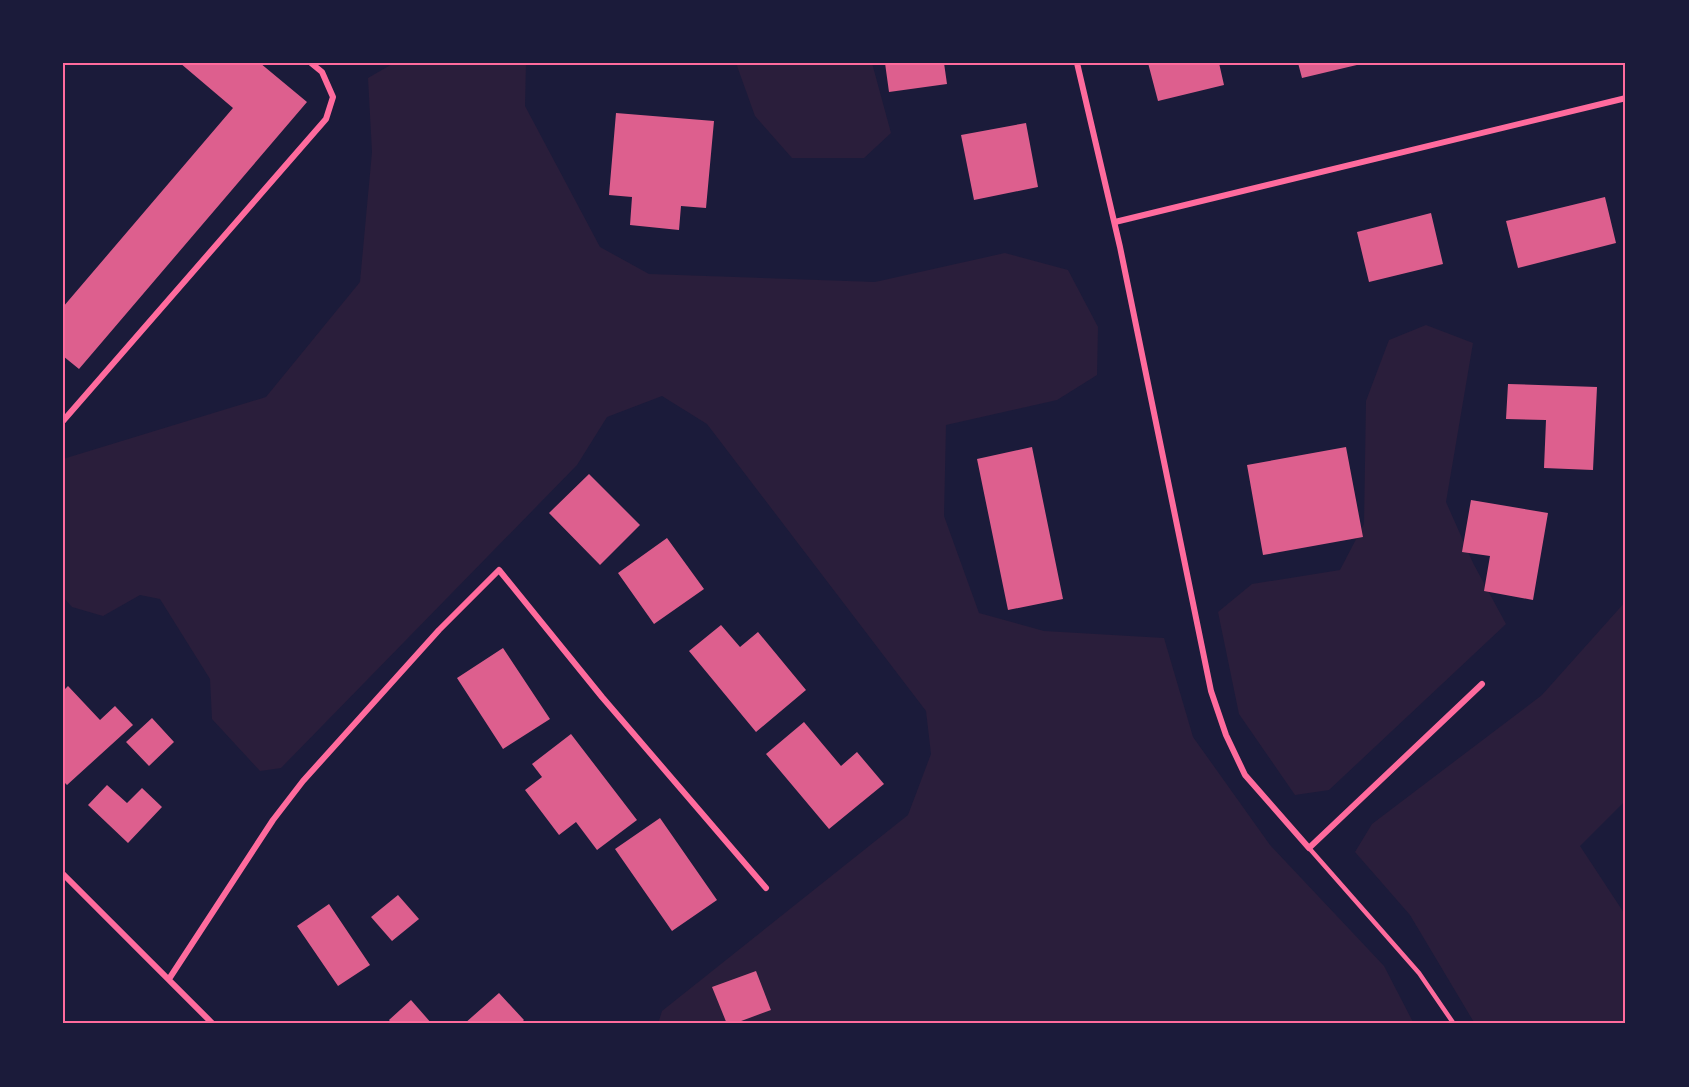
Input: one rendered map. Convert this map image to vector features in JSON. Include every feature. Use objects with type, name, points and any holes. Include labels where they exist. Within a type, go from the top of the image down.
[{"type":"street","points":[[63,421],[326,119],[333,97],[322,72],[311,63]]},
{"type":"street","points":[[1077,63],[1115,222],[1211,691],[1226,735],[1245,775],[1309,848],[1482,684]]},
{"type":"street","points":[[1115,222],[1626,98]]},
{"type":"street","points":[[169,979],[273,820],[303,781],[439,630],[499,570],[602,697],[765,888]]},
{"type":"street","points":[[63,874],[213,1024]]},
{"type":"lane","points":[[1309,848],[1419,973],[1454,1024]]},
{"type":"shaded area","points":[[394,63],[526,63],[525,106],[600,247],[649,274],[875,282],[1005,253],[1068,270],[1098,327],[1097,375],[1057,400],[946,425],[944,516],[979,613],[1044,631],[1164,638],[1193,737],[1270,845],[1384,966],[1414,1024],[658,1024],[662,1011],[908,815],[931,754],[926,711],[707,424],[662,396],[607,417],[577,465],[281,768],[260,771],[212,719],[210,679],[160,599],[140,595],[103,616],[72,607],[63,597],[63,459],[266,397],[360,282],[372,152],[368,78]]},
{"type":"shaded area","points":[[736,63],[872,63],[891,133],[864,158],[792,158],[755,116]]},
{"type":"shaded area","points":[[1426,325],[1473,343],[1446,502],[1473,563],[1506,624],[1329,790],[1295,795],[1239,714],[1218,612],[1252,584],[1340,570],[1364,524],[1366,401],[1389,340]]},
{"type":"shaded area","points":[[1626,601],[1626,800],[1580,846],[1626,916],[1626,1024],[1475,1024],[1410,915],[1355,852],[1372,824],[1542,695]]},
{"type":"building","points":[[180,63],[260,63],[307,102],[79,369],[63,356],[63,307],[233,108]]},
{"type":"building","points":[[885,63],[944,63],[947,84],[889,92]]},
{"type":"building","points":[[1148,63],[1219,63],[1224,85],[1158,101]]},
{"type":"building","points":[[1298,63],[1361,63],[1361,64],[1302,78]]},
{"type":"building","points":[[616,113],[714,121],[706,208],[681,206],[679,230],[630,225],[632,197],[609,195]]},
{"type":"building","points":[[1026,123],[1038,187],[974,200],[961,135]]},
{"type":"building","points":[[1605,197],[1616,243],[1518,268],[1506,221]]},
{"type":"building","points":[[1431,213],[1443,264],[1369,282],[1357,232]]},
{"type":"building","points":[[1508,384],[1597,387],[1593,470],[1544,468],[1546,420],[1506,419]]},
{"type":"building","points":[[1032,447],[1063,599],[1008,610],[977,459]]},
{"type":"building","points":[[1346,447],[1363,537],[1263,555],[1247,465]]},
{"type":"building","points":[[589,474],[640,525],[600,565],[549,513]]},
{"type":"building","points":[[1471,500],[1548,513],[1533,600],[1484,591],[1490,556],[1462,552]]},
{"type":"building","points":[[667,538],[704,589],[654,624],[618,573]]},
{"type":"building","points":[[721,625],[740,647],[758,632],[806,690],[756,732],[689,651]]},
{"type":"building","points":[[503,648],[550,719],[503,749],[457,678]]},
{"type":"building","points":[[68,686],[100,720],[115,706],[133,725],[67,785],[63,781],[63,691]]},
{"type":"building","points":[[152,718],[174,742],[149,766],[126,742]]},
{"type":"building","points":[[804,722],[841,766],[857,752],[884,784],[829,829],[766,754]]},
{"type":"building","points":[[571,734],[637,820],[597,850],[576,822],[559,835],[525,790],[542,777],[532,764]]},
{"type":"building","points":[[107,785],[127,803],[142,788],[162,807],[128,843],[88,805]]},
{"type":"building","points":[[660,818],[717,900],[672,931],[615,849]]},
{"type":"building","points":[[398,895],[419,919],[392,941],[371,917]]},
{"type":"building","points":[[329,904],[370,965],[338,986],[297,926]]},
{"type":"building","points":[[756,971],[771,1010],[733,1024],[727,1024],[712,987]]},
{"type":"building","points":[[499,993],[524,1020],[520,1024],[464,1024]]},
{"type":"building","points":[[411,1000],[432,1024],[392,1024],[389,1020]]}]
